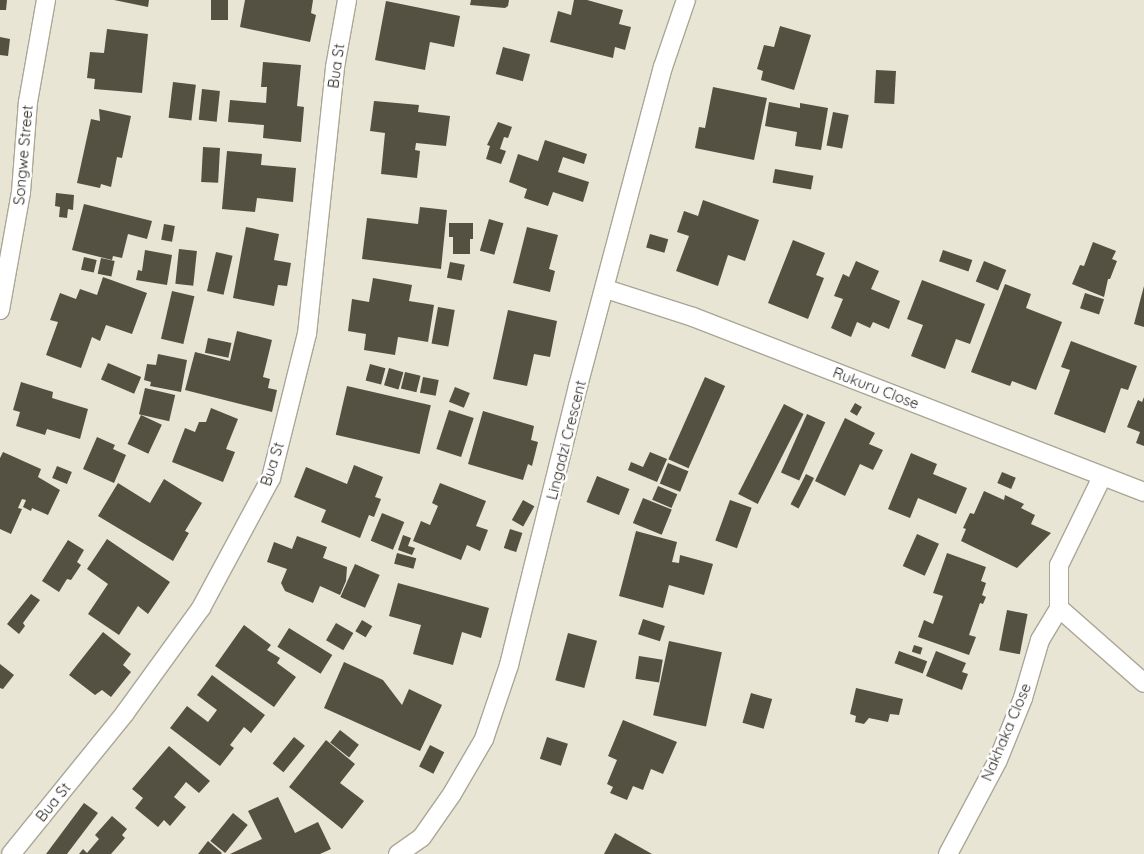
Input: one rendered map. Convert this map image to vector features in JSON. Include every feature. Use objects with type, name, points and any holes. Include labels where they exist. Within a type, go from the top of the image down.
[{"type":"street","name":"Songwe Street","points":[[0,310],[21,192],[28,102],[46,0]]},
{"type":"street","name":"Bua St","points":[[11,854],[125,713],[201,608],[270,478],[307,334],[335,67],[347,0]]},
{"type":"street","name":"Lingadzi Crescent","points":[[398,854],[422,837],[452,794],[484,739],[510,665],[578,386],[606,289],[663,68],[686,0]]},
{"type":"street","name":"Rukuru Close","points":[[606,289],[693,317],[1144,492]]},
{"type":"street","points":[[1102,477],[1059,566],[1059,608],[1144,683]]},
{"type":"street","name":"Nakhaka Close","points":[[948,854],[998,760],[1023,698],[1040,640],[1059,608]]},
{"type":"building","points":[[0,0],[7,0],[6,10],[0,10]]},
{"type":"building","points":[[114,0],[149,0],[148,7]]},
{"type":"building","points":[[211,0],[228,0],[228,20],[211,20]]},
{"type":"building","points":[[245,0],[313,0],[311,13],[316,15],[310,42],[240,27]]},
{"type":"building","points":[[471,0],[509,0],[508,6],[505,8],[470,5]]},
{"type":"building","points":[[574,0],[587,0],[623,10],[619,24],[631,27],[625,50],[615,47],[613,58],[550,42],[558,11],[571,15]]},
{"type":"building","points":[[386,1],[460,16],[454,47],[430,42],[425,70],[375,60]]},
{"type":"building","points":[[780,26],[811,35],[794,90],[761,80],[763,71],[757,69],[764,45],[774,47]]},
{"type":"building","points":[[107,29],[148,34],[142,93],[94,89],[95,79],[87,78],[90,52],[104,53]]},
{"type":"building","points":[[0,37],[10,39],[8,56],[0,55]]},
{"type":"building","points":[[503,47],[530,54],[523,81],[496,74]]},
{"type":"building","points":[[263,62],[301,65],[297,106],[304,107],[301,142],[263,138],[264,125],[228,122],[230,100],[266,103],[267,87],[261,87]]},
{"type":"building","points":[[876,70],[896,71],[894,104],[874,103]]},
{"type":"building","points":[[173,82],[196,85],[191,121],[169,118]]},
{"type":"building","points":[[713,87],[767,98],[754,160],[695,148],[699,127],[705,128]]},
{"type":"building","points":[[202,89],[220,91],[217,122],[199,120]]},
{"type":"building","points":[[374,101],[419,105],[418,112],[450,116],[446,146],[416,143],[415,150],[420,151],[417,178],[381,174],[385,133],[370,131]]},
{"type":"building","points":[[769,102],[800,108],[800,103],[828,108],[821,150],[795,146],[797,132],[765,126]]},
{"type":"building","points":[[99,109],[131,116],[122,158],[117,157],[111,187],[101,184],[100,188],[77,183],[91,119],[100,121]]},
{"type":"building","points":[[833,112],[849,115],[842,148],[827,145]]},
{"type":"building","points":[[498,122],[512,127],[508,138],[504,137],[500,149],[506,151],[501,164],[486,159],[490,146],[487,145]]},
{"type":"building","points":[[545,140],[587,154],[584,164],[563,157],[558,172],[589,182],[583,202],[553,192],[548,206],[524,198],[527,189],[509,182],[518,154],[538,161]]},
{"type":"building","points":[[203,147],[220,148],[218,183],[201,182]]},
{"type":"building","points":[[227,151],[262,154],[261,165],[296,168],[293,202],[257,198],[255,212],[222,209]]},
{"type":"building","points":[[775,169],[813,176],[811,190],[773,183]]},
{"type":"building","points":[[56,193],[74,195],[73,210],[68,209],[67,218],[59,217],[60,207],[55,206]]},
{"type":"building","points":[[703,200],[759,220],[745,261],[728,255],[718,286],[676,271],[689,236],[677,232],[684,211],[698,216]]},
{"type":"building","points":[[84,204],[152,221],[147,239],[128,234],[122,258],[113,256],[112,260],[72,250]]},
{"type":"building","points":[[420,207],[447,210],[441,269],[362,259],[367,218],[418,224]]},
{"type":"building","points":[[489,219],[503,223],[494,255],[480,251]]},
{"type":"building","points":[[449,223],[473,223],[473,239],[470,239],[470,254],[453,254],[453,237],[449,237]]},
{"type":"building","points":[[164,224],[175,226],[172,242],[161,240]]},
{"type":"building","points":[[246,227],[279,234],[274,260],[291,263],[287,286],[278,285],[274,306],[233,298]]},
{"type":"building","points":[[527,227],[558,235],[549,269],[555,271],[550,292],[513,283]]},
{"type":"building","points":[[650,234],[668,239],[664,253],[646,247]]},
{"type":"building","points":[[793,240],[825,253],[816,275],[824,278],[808,319],[768,303]]},
{"type":"building","points":[[1093,242],[1116,251],[1112,259],[1117,261],[1110,279],[1108,279],[1104,297],[1072,284],[1080,265],[1084,266]]},
{"type":"building","points":[[179,249],[197,251],[193,286],[175,284]]},
{"type":"building","points":[[145,250],[172,255],[167,285],[136,280],[138,270],[142,271]]},
{"type":"building","points":[[943,250],[972,260],[968,271],[939,261]]},
{"type":"building","points":[[216,252],[233,256],[224,295],[207,291]]},
{"type":"building","points":[[84,257],[97,260],[94,273],[81,270]]},
{"type":"building","points":[[101,258],[115,261],[111,277],[98,274]]},
{"type":"building","points":[[856,261],[879,271],[871,289],[900,301],[889,329],[873,322],[870,328],[857,322],[851,337],[831,328],[843,299],[834,296],[843,274],[849,277]]},
{"type":"building","points":[[984,261],[1006,270],[998,290],[976,281]]},
{"type":"building","points":[[450,262],[465,265],[462,281],[447,278]]},
{"type":"building","points":[[103,277],[147,293],[132,334],[106,325],[100,341],[92,337],[81,368],[46,355],[58,322],[50,320],[60,293],[76,299],[80,289],[97,295]]},
{"type":"building","points":[[373,278],[412,285],[409,301],[434,305],[428,342],[398,337],[395,355],[364,350],[366,334],[348,331],[352,299],[369,302]]},
{"type":"building","points":[[922,280],[985,304],[970,344],[956,339],[945,369],[911,356],[923,325],[907,319]]},
{"type":"building","points":[[1005,284],[1031,294],[1026,308],[1062,322],[1036,390],[1012,381],[1010,386],[971,372]]},
{"type":"building","points":[[1144,286],[1144,327],[1134,324]]},
{"type":"building","points":[[172,291],[194,296],[183,344],[161,339]]},
{"type":"building","points":[[1085,293],[1104,299],[1099,314],[1080,308]]},
{"type":"building","points":[[438,307],[455,310],[448,346],[432,343]]},
{"type":"building","points":[[508,310],[557,321],[550,357],[534,354],[527,386],[493,379]]},
{"type":"building","points":[[237,331],[272,340],[263,377],[270,379],[268,388],[277,390],[272,412],[185,390],[195,352],[230,361]]},
{"type":"building","points":[[208,338],[231,343],[228,358],[205,353]]},
{"type":"building","points":[[1071,341],[1137,366],[1128,390],[1121,388],[1105,433],[1054,414],[1070,370],[1061,367]]},
{"type":"building","points":[[158,354],[187,360],[181,392],[150,386],[151,382],[144,380],[147,364],[156,365]]},
{"type":"building","points":[[108,363],[141,377],[134,394],[101,380]]},
{"type":"building","points":[[370,364],[385,368],[381,385],[366,380]]},
{"type":"building","points":[[389,368],[403,372],[398,389],[384,385]]},
{"type":"building","points":[[405,372],[421,376],[416,392],[401,388]]},
{"type":"building","points":[[423,377],[439,380],[436,396],[420,393]]},
{"type":"building","points":[[705,377],[725,386],[688,468],[668,459]]},
{"type":"building","points":[[21,382],[53,392],[52,398],[88,409],[80,439],[47,429],[45,435],[16,426],[20,412],[13,410]]},
{"type":"building","points":[[347,386],[431,405],[420,454],[336,435]]},
{"type":"building","points":[[455,387],[470,393],[464,408],[449,402]]},
{"type":"building","points":[[145,388],[175,395],[169,421],[139,414]]},
{"type":"building","points":[[1144,397],[1144,446],[1136,443],[1140,432],[1127,427],[1138,400],[1142,402]]},
{"type":"building","points":[[855,403],[862,407],[857,416],[850,412]]},
{"type":"building","points":[[784,404],[804,414],[758,504],[738,494]]},
{"type":"building","points":[[211,408],[238,419],[226,449],[235,452],[223,482],[172,462],[185,428],[195,432],[199,422],[206,422]]},
{"type":"building","points":[[449,410],[474,418],[461,457],[436,449]]},
{"type":"building","points":[[483,411],[534,426],[531,440],[538,442],[532,466],[528,464],[523,480],[468,464]]},
{"type":"building","points":[[807,414],[825,422],[799,481],[781,472]]},
{"type":"building","points":[[141,415],[162,425],[148,454],[127,444]]},
{"type":"building","points":[[845,418],[875,433],[869,444],[883,450],[873,470],[860,464],[845,496],[815,481]]},
{"type":"building","points":[[97,437],[115,445],[113,449],[126,455],[114,483],[83,469]]},
{"type":"building","points":[[3,452],[41,469],[38,477],[60,490],[48,515],[32,508],[31,511],[23,507],[26,500],[22,499],[18,508],[22,509],[11,534],[0,529],[0,458]]},
{"type":"building","points":[[650,452],[667,459],[657,482],[628,470],[631,462],[643,467]]},
{"type":"building","points":[[911,453],[937,464],[933,474],[967,488],[956,514],[918,498],[910,518],[888,509]]},
{"type":"building","points":[[668,463],[688,471],[680,492],[660,483]]},
{"type":"building","points":[[354,465],[383,477],[375,497],[381,499],[374,517],[369,515],[360,538],[321,522],[326,510],[294,497],[306,467],[347,484]]},
{"type":"building","points":[[57,466],[72,472],[67,484],[52,478]]},
{"type":"building","points":[[1002,472],[1016,478],[1011,489],[997,483]]},
{"type":"building","points":[[806,474],[814,478],[799,508],[791,504]]},
{"type":"building","points":[[597,476],[629,489],[619,515],[587,502]]},
{"type":"building","points":[[164,479],[202,503],[185,531],[189,533],[173,561],[98,516],[118,483],[150,503]]},
{"type":"building","points":[[440,483],[486,501],[476,526],[488,530],[480,551],[467,545],[461,560],[413,541],[421,521],[430,525],[438,506],[432,503]]},
{"type":"building","points":[[658,486],[677,494],[671,508],[652,500]]},
{"type":"building","points":[[984,491],[1004,500],[1005,495],[1024,504],[1021,508],[1035,515],[1031,524],[1051,533],[1017,568],[961,541],[966,529],[963,528],[970,513],[974,514]]},
{"type":"building","points":[[643,498],[672,510],[662,535],[633,523]]},
{"type":"building","points":[[523,500],[534,506],[523,526],[512,520]]},
{"type":"building","points":[[730,500],[752,508],[737,548],[715,540]]},
{"type":"building","points":[[382,513],[404,522],[393,550],[371,541]]},
{"type":"building","points":[[510,529],[522,533],[516,552],[504,548]]},
{"type":"building","points":[[636,531],[677,542],[672,562],[679,563],[680,555],[713,564],[704,595],[669,585],[663,608],[619,596]]},
{"type":"building","points":[[917,534],[939,544],[925,576],[903,566]]},
{"type":"building","points":[[403,535],[411,538],[408,546],[415,548],[412,555],[398,550]]},
{"type":"building","points":[[297,536],[327,547],[323,558],[347,567],[346,581],[340,595],[320,586],[313,603],[285,591],[281,583],[287,569],[267,562],[274,542],[292,549]]},
{"type":"building","points":[[107,539],[170,582],[148,614],[138,606],[119,635],[88,614],[108,584],[87,569]]},
{"type":"building","points":[[68,540],[84,550],[77,562],[81,565],[71,580],[67,579],[59,592],[42,581]]},
{"type":"building","points":[[397,553],[416,558],[413,569],[394,564]]},
{"type":"building","points":[[947,553],[986,567],[981,581],[986,583],[982,595],[986,597],[983,604],[980,603],[969,635],[976,637],[969,655],[918,637],[924,620],[933,624],[943,596],[933,593]]},
{"type":"building","points":[[355,564],[380,575],[365,608],[340,597]]},
{"type":"building","points":[[398,583],[489,608],[481,638],[462,632],[453,665],[413,654],[421,625],[389,616]]},
{"type":"building","points":[[31,594],[40,600],[23,623],[25,626],[19,634],[7,624]]},
{"type":"building","points":[[1007,610],[1028,614],[1020,654],[999,650]]},
{"type":"building","points":[[643,619],[665,626],[660,641],[638,634]]},
{"type":"building","points":[[362,620],[372,626],[366,637],[355,631]]},
{"type":"building","points":[[336,623],[353,633],[343,650],[326,640]]},
{"type":"building","points":[[244,625],[271,645],[267,650],[280,658],[277,663],[296,677],[274,707],[215,666]]},
{"type":"building","points":[[289,628],[332,655],[321,674],[277,647]]},
{"type":"building","points":[[103,632],[131,654],[123,665],[131,672],[111,697],[102,690],[95,695],[69,675]]},
{"type":"building","points":[[568,633],[597,641],[584,688],[555,680]]},
{"type":"building","points":[[669,641],[722,652],[706,727],[653,715]]},
{"type":"building","points":[[914,645],[923,648],[920,654],[912,652]]},
{"type":"building","points":[[899,651],[927,661],[923,673],[895,663]]},
{"type":"building","points":[[936,651],[966,663],[962,672],[968,674],[962,690],[926,676]]},
{"type":"building","points":[[639,656],[663,660],[659,682],[635,679]]},
{"type":"building","points":[[344,662],[383,680],[402,705],[409,689],[442,705],[420,751],[324,708]]},
{"type":"building","points":[[0,664],[14,675],[3,689],[0,688]]},
{"type":"building","points":[[212,675],[265,715],[251,733],[244,727],[230,745],[234,748],[220,766],[170,728],[187,706],[208,722],[217,710],[197,695]]},
{"type":"building","points":[[856,688],[903,699],[899,715],[890,714],[888,722],[869,718],[864,724],[855,722],[856,716],[850,714]]},
{"type":"building","points":[[751,693],[772,699],[764,729],[742,723]]},
{"type":"building","points":[[623,720],[677,742],[663,774],[651,769],[643,790],[633,786],[627,800],[610,793],[613,787],[607,784],[617,760],[608,756]]},
{"type":"building","points":[[340,730],[359,745],[349,757],[330,743]]},
{"type":"building","points":[[294,737],[305,746],[283,772],[273,763]]},
{"type":"building","points":[[547,737],[568,744],[561,766],[540,759]]},
{"type":"building","points":[[326,740],[355,764],[340,783],[364,801],[342,829],[289,787]]},
{"type":"building","points":[[430,745],[444,752],[433,774],[419,766]]},
{"type":"building","points":[[169,746],[210,781],[199,793],[186,782],[174,797],[186,807],[170,826],[164,820],[158,827],[135,808],[143,798],[132,789]]},
{"type":"building","points":[[278,797],[295,833],[318,822],[331,849],[320,854],[230,854],[262,839],[248,811]]},
{"type":"building","points":[[84,803],[98,813],[67,854],[46,854]]},
{"type":"building","points":[[233,813],[248,825],[225,853],[210,841]]},
{"type":"building","points":[[112,816],[127,829],[122,835],[125,838],[111,854],[79,854],[83,849],[87,853],[99,839],[95,835]]},
{"type":"building","points":[[615,833],[652,854],[604,854]]},
{"type":"building","points":[[208,841],[222,853],[198,854]]}]
